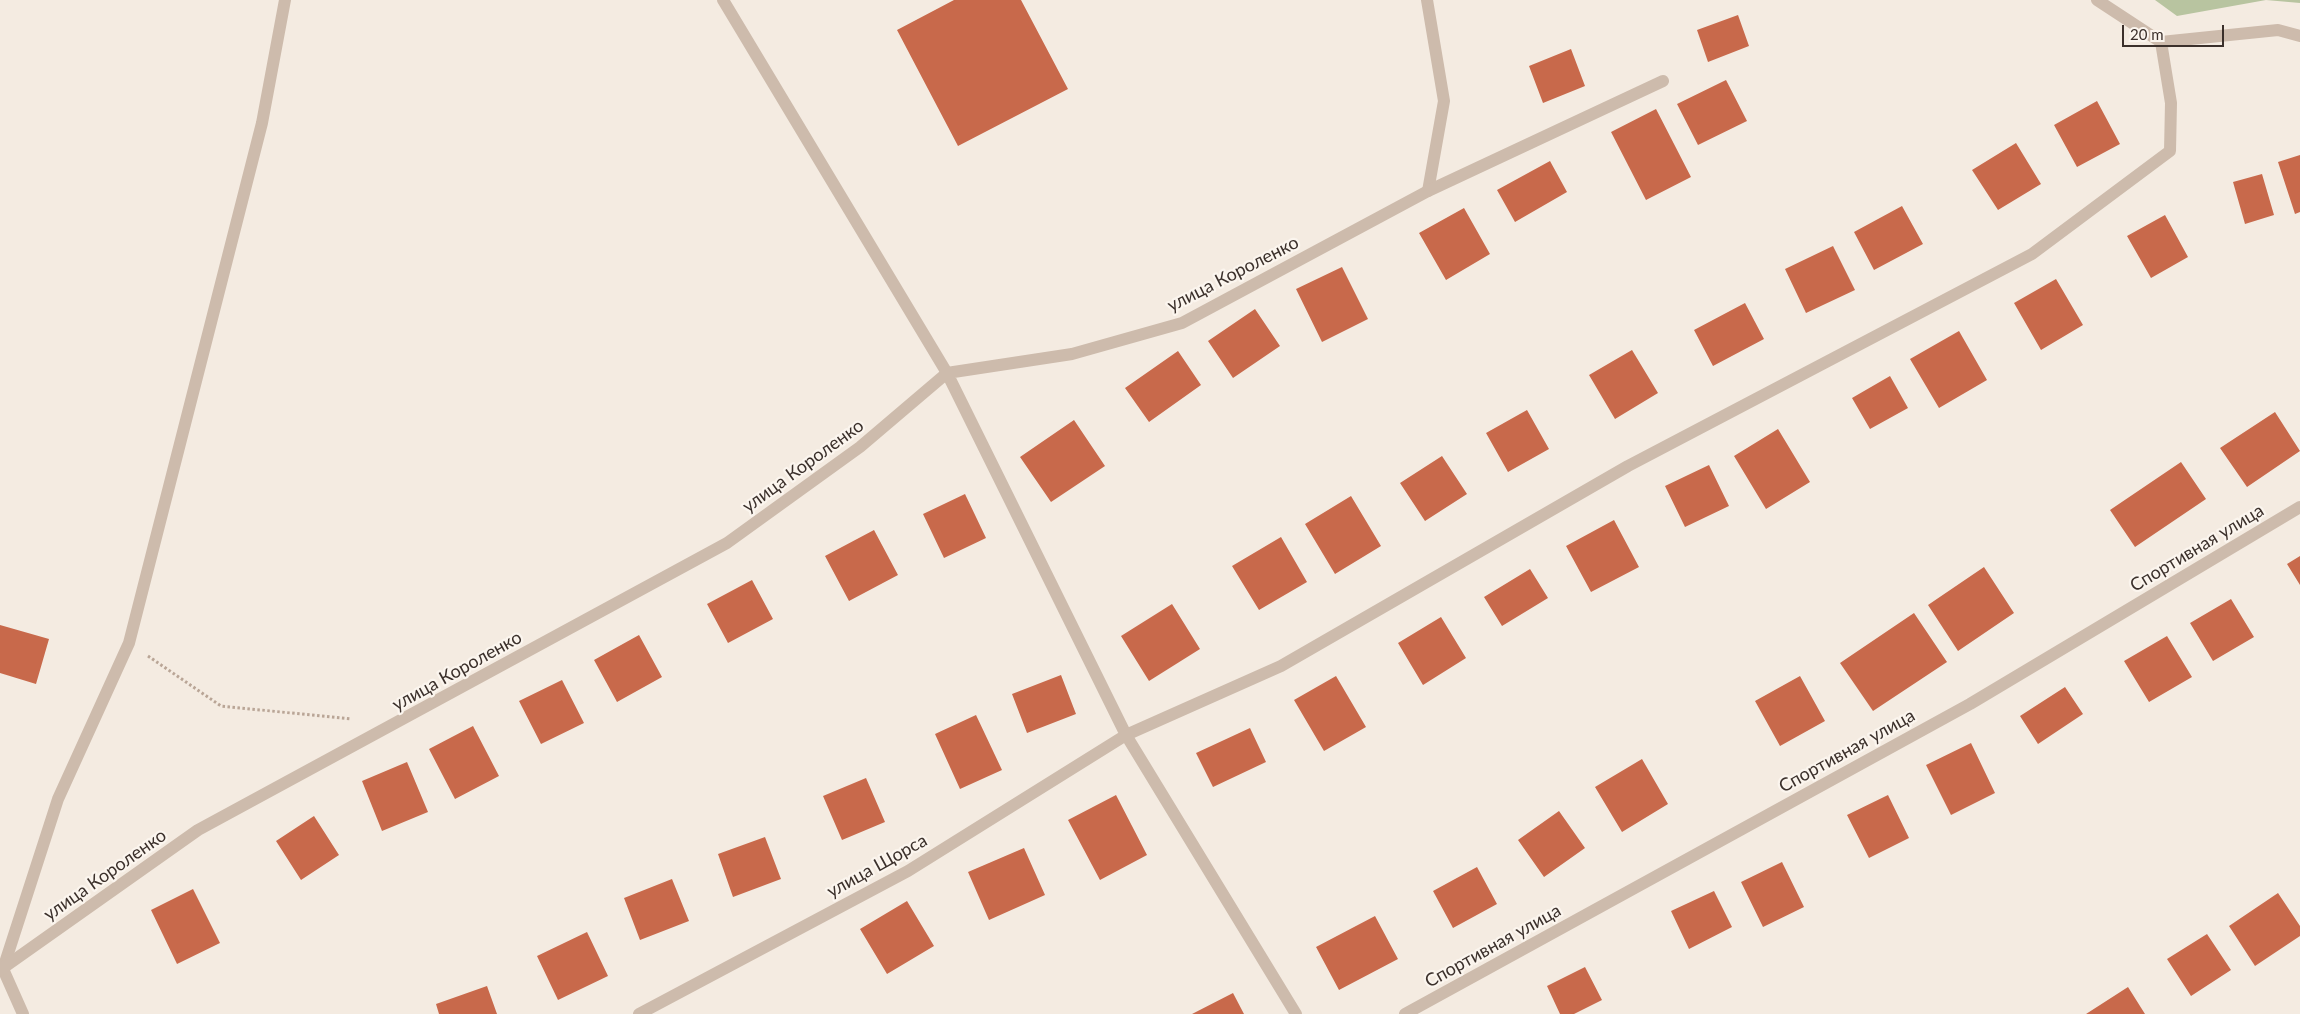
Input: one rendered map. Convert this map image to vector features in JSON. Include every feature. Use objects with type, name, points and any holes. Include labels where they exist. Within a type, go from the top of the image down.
[{"type":"street","points":[[23,1014],[1,970],[58,799],[129,643],[262,123],[284,0]]},
{"type":"street","points":[[723,0],[947,373],[1126,735],[1296,1014]]},
{"type":"street","points":[[1427,0],[1444,102],[1428,191]]},
{"type":"street","points":[[2097,0],[2162,42],[2278,30],[2300,36]]},
{"type":"street","name":"улица Щорса","points":[[639,1014],[908,871],[1126,735],[1280,666],[1628,466],[2032,254],[2170,151],[2171,103],[2162,42]]},
{"type":"street","name":"улица Короленко","points":[[1,970],[198,830],[727,543],[860,447],[947,373],[1072,354],[1182,323],[1428,191],[1664,81]]},
{"type":"street","name":"Спортивная улица","points":[[1405,1014],[1970,704],[2300,507]]},
{"type":"path","points":[[129,643],[221,706],[398,723]]},
{"type":"green space","points":[[2155,0],[2266,0],[2177,16]]},
{"type":"green space","points":[[2266,0],[2300,0],[2300,3]]},
{"type":"building","points":[[954,0],[1021,0],[1068,89],[958,146],[897,30]]},
{"type":"building","points":[[1738,15],[1749,46],[1708,62],[1697,30]]},
{"type":"building","points":[[1571,49],[1585,86],[1543,103],[1529,66]]},
{"type":"building","points":[[1726,80],[1747,121],[1698,145],[1677,104]]},
{"type":"building","points":[[2097,101],[2120,144],[2077,167],[2054,125]]},
{"type":"building","points":[[1656,109],[1691,177],[1646,200],[1611,132]]},
{"type":"building","points":[[2016,143],[2041,184],[1998,210],[1972,170]]},
{"type":"building","points":[[2300,155],[2300,212],[2295,214],[2278,162]]},
{"type":"building","points":[[1550,161],[1567,192],[1515,222],[1497,190]]},
{"type":"building","points":[[2262,174],[2274,215],[2245,224],[2233,182]]},
{"type":"building","points":[[1902,206],[1923,244],[1874,270],[1854,232]]},
{"type":"building","points":[[1464,208],[1490,254],[1446,280],[1419,233]]},
{"type":"building","points":[[2165,215],[2188,257],[2151,278],[2127,236]]},
{"type":"building","points":[[1833,246],[1855,290],[1806,313],[1785,269]]},
{"type":"building","points":[[1342,267],[1368,319],[1322,342],[1296,289]]},
{"type":"building","points":[[2056,279],[2083,325],[2041,350],[2014,303]]},
{"type":"building","points":[[1745,303],[1764,339],[1713,366],[1694,330]]},
{"type":"building","points":[[1255,309],[1280,346],[1233,378],[1208,341]]},
{"type":"building","points":[[1959,331],[1987,380],[1939,408],[1910,359]]},
{"type":"building","points":[[1632,350],[1658,393],[1615,419],[1589,375]]},
{"type":"building","points":[[1178,351],[1201,385],[1149,422],[1125,388]]},
{"type":"building","points":[[1890,376],[1908,408],[1870,429],[1852,398]]},
{"type":"building","points":[[1527,410],[1549,449],[1508,472],[1486,433]]},
{"type":"building","points":[[2275,412],[2300,451],[2247,487],[2220,448]]},
{"type":"building","points":[[1074,420],[1105,466],[1051,502],[1020,457]]},
{"type":"building","points":[[1778,429],[1810,482],[1766,509],[1734,456]]},
{"type":"building","points":[[1442,456],[1467,494],[1425,521],[1400,483]]},
{"type":"building","points":[[2181,462],[2206,499],[2135,547],[2110,510]]},
{"type":"building","points":[[1709,465],[1729,506],[1685,527],[1665,486]]},
{"type":"building","points":[[965,494],[986,538],[944,558],[923,514]]},
{"type":"building","points":[[1351,496],[1381,546],[1335,574],[1305,524]]},
{"type":"building","points":[[1614,520],[1639,567],[1591,592],[1566,546]]},
{"type":"building","points":[[874,530],[898,575],[849,601],[825,556]]},
{"type":"building","points":[[1281,537],[1307,582],[1259,610],[1232,566]]},
{"type":"building","points":[[2300,556],[2300,585],[2287,564]]},
{"type":"building","points":[[1984,567],[2014,613],[1958,651],[1928,605]]},
{"type":"building","points":[[1530,569],[1548,598],[1502,626],[1484,597]]},
{"type":"building","points":[[752,580],[773,619],[728,643],[707,604]]},
{"type":"building","points":[[2231,599],[2254,637],[2213,661],[2190,623]]},
{"type":"building","points":[[1172,604],[1200,649],[1149,681],[1121,636]]},
{"type":"building","points":[[1914,613],[1947,662],[1873,711],[1840,663]]},
{"type":"building","points":[[1441,617],[1466,658],[1423,685],[1398,643]]},
{"type":"building","points":[[0,625],[49,639],[36,684],[0,673]]},
{"type":"building","points":[[639,635],[662,677],[617,702],[594,660]]},
{"type":"building","points":[[2167,636],[2192,677],[2149,702],[2124,661]]},
{"type":"building","points":[[1061,675],[1076,714],[1027,733],[1012,694]]},
{"type":"building","points":[[1336,676],[1366,727],[1324,751],[1294,700]]},
{"type":"building","points":[[1800,676],[1825,721],[1780,746],[1755,701]]},
{"type":"building","points":[[562,680],[584,723],[541,744],[519,701]]},
{"type":"building","points":[[2065,687],[2083,714],[2038,744],[2020,716]]},
{"type":"building","points":[[976,715],[1002,770],[960,789],[935,734]]},
{"type":"building","points":[[473,726],[499,776],[455,799],[429,749]]},
{"type":"building","points":[[1250,728],[1266,762],[1213,787],[1196,753]]},
{"type":"building","points":[[1971,743],[1995,793],[1951,815],[1926,765]]},
{"type":"building","points":[[1642,759],[1668,804],[1622,832],[1595,787]]},
{"type":"building","points":[[407,762],[428,812],[382,831],[362,781]]},
{"type":"building","points":[[866,778],[885,822],[842,840],[823,796]]},
{"type":"building","points":[[1116,795],[1147,855],[1100,880],[1068,820]]},
{"type":"building","points":[[1888,795],[1909,838],[1869,858],[1847,815]]},
{"type":"building","points":[[1559,811],[1585,848],[1544,877],[1518,840]]},
{"type":"building","points":[[314,816],[339,855],[301,880],[276,841]]},
{"type":"building","points":[[765,837],[781,879],[733,897],[718,854]]},
{"type":"building","points":[[1024,848],[1045,895],[989,920],[968,872]]},
{"type":"building","points":[[1782,862],[1804,907],[1763,927],[1741,882]]},
{"type":"building","points":[[1477,867],[1497,904],[1453,928],[1433,891]]},
{"type":"building","points":[[672,879],[689,921],[640,940],[624,898]]},
{"type":"building","points":[[193,889],[220,943],[177,964],[151,910]]},
{"type":"building","points":[[1714,891],[1732,927],[1689,949],[1671,911]]},
{"type":"building","points":[[2278,893],[2300,926],[2300,936],[2255,966],[2229,926]]},
{"type":"building","points":[[907,901],[934,946],[887,974],[860,929]]},
{"type":"building","points":[[1375,916],[1398,959],[1339,990],[1316,947]]},
{"type":"building","points":[[587,932],[608,976],[558,1000],[537,956]]},
{"type":"building","points":[[2207,934],[2231,970],[2191,996],[2167,959]]},
{"type":"building","points":[[1585,967],[1602,1000],[1574,1014],[1560,1014],[1547,986]]},
{"type":"building","points":[[487,986],[497,1014],[439,1014],[436,1004]]},
{"type":"building","points":[[2128,987],[2145,1014],[2086,1014]]},
{"type":"building","points":[[1233,993],[1244,1014],[1192,1014]]}]
